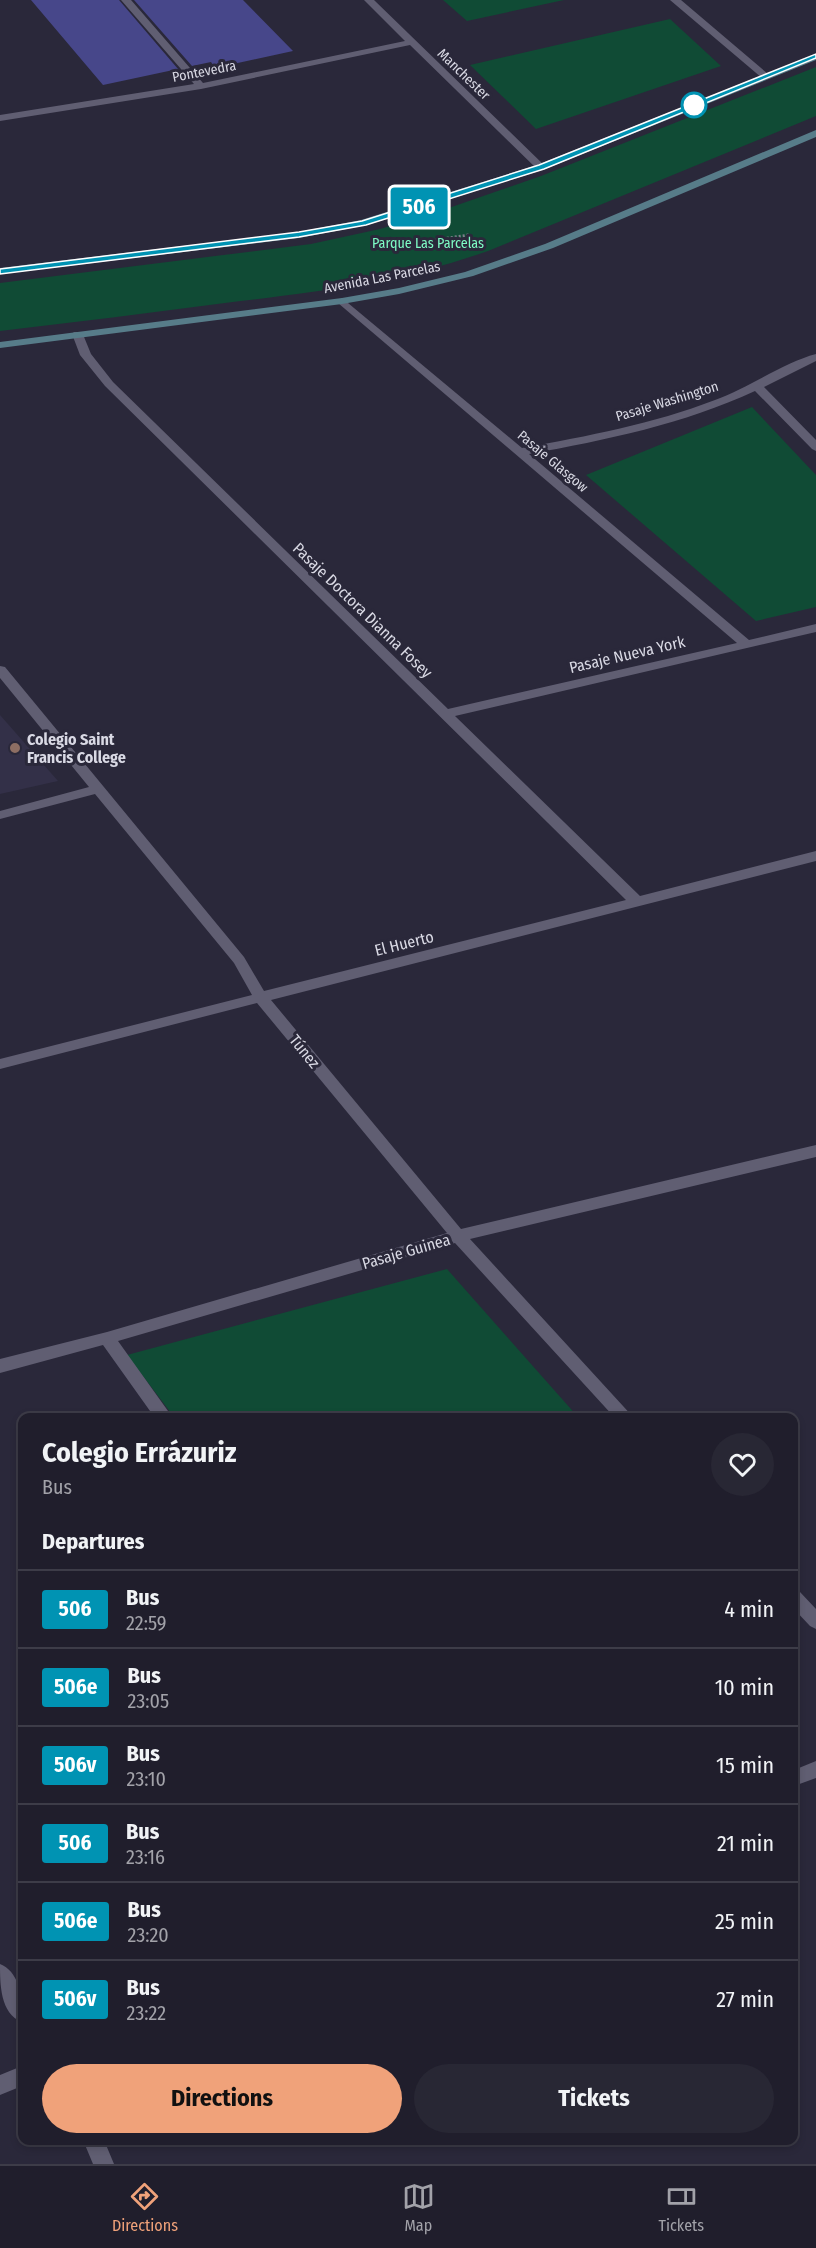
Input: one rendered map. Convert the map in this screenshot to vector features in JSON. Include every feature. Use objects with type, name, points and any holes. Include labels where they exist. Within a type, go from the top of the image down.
[{"type":"street","points":[[126,0],[201,86]]},
{"type":"street","name":"Manchester","points":[[369,0],[541,167]]},
{"type":"street","points":[[675,0],[765,76]]},
{"type":"street","name":"Pontevedra","points":[[0,118],[201,86],[412,42]]},
{"type":"street","points":[[0,272],[299,235],[363,223],[541,167],[816,57]]},
{"type":"street","name":"Avenida Las Parcelas","points":[[0,345],[342,301],[469,274],[549,246],[816,133]]},
{"type":"street","name":"Pasaje Glasgow","points":[[342,301],[746,644]]},
{"type":"street","name":"Pasaje Doctora Dianna Fosey","points":[[78,334],[86,355],[109,384],[637,902]]},
{"type":"street","name":"Pasaje Washington","points":[[520,452],[640,428],[721,401],[816,357]]},
{"type":"street","points":[[757,386],[816,447]]},
{"type":"street","name":"Pasaje Nueva York","points":[[446,714],[816,628]]},
{"type":"street","name":"Túnez","points":[[0,670],[239,960],[261,998],[458,1236],[621,1413]]},
{"type":"street","points":[[0,815],[98,789]]},
{"type":"street","name":"El Huerto","points":[[0,1064],[816,856]]},
{"type":"street","name":"Pasaje Guinea","points":[[0,1366],[107,1338],[458,1236],[816,1151]]},
{"type":"street","points":[[107,1338],[161,1413]]},
{"type":"street","points":[[798,1601],[816,1621]]},
{"type":"street","points":[[798,1776],[816,1769]]},
{"type":"street","points":[[0,1974],[18,2006]]},
{"type":"street","points":[[0,2085],[18,2078]]},
{"type":"street","points":[[95,2145],[104,2164]]},
{"type":"shaded area","name":"Colegio Saint Francis College","points":[[0,715],[58,781],[0,794]]},
{"type":"green space","points":[[443,0],[564,0],[467,21]]},
{"type":"green space","points":[[670,19],[721,66],[536,129],[470,65]]},
{"type":"green space","name":"Parque Las Parcelas","points":[[816,67],[816,116],[488,251],[455,262],[423,271],[325,290],[0,331],[0,283],[311,244],[380,229],[541,176]]},
{"type":"green space","points":[[752,407],[816,475],[816,607],[756,621],[586,475]]},
{"type":"green space","points":[[447,1269],[574,1413],[171,1413],[127,1355]]},
{"type":"building","points":[[31,0],[119,0],[178,69],[103,85]]},
{"type":"building","points":[[134,0],[243,0],[293,51],[215,68],[211,62],[192,66]]},
{"type":"bus line","name":"506","points":[[0,271],[299,235],[363,223],[541,167],[816,57]]},
{"type":"place","name":"Colegio Saint Francis College","points":[[15,748]]}]
